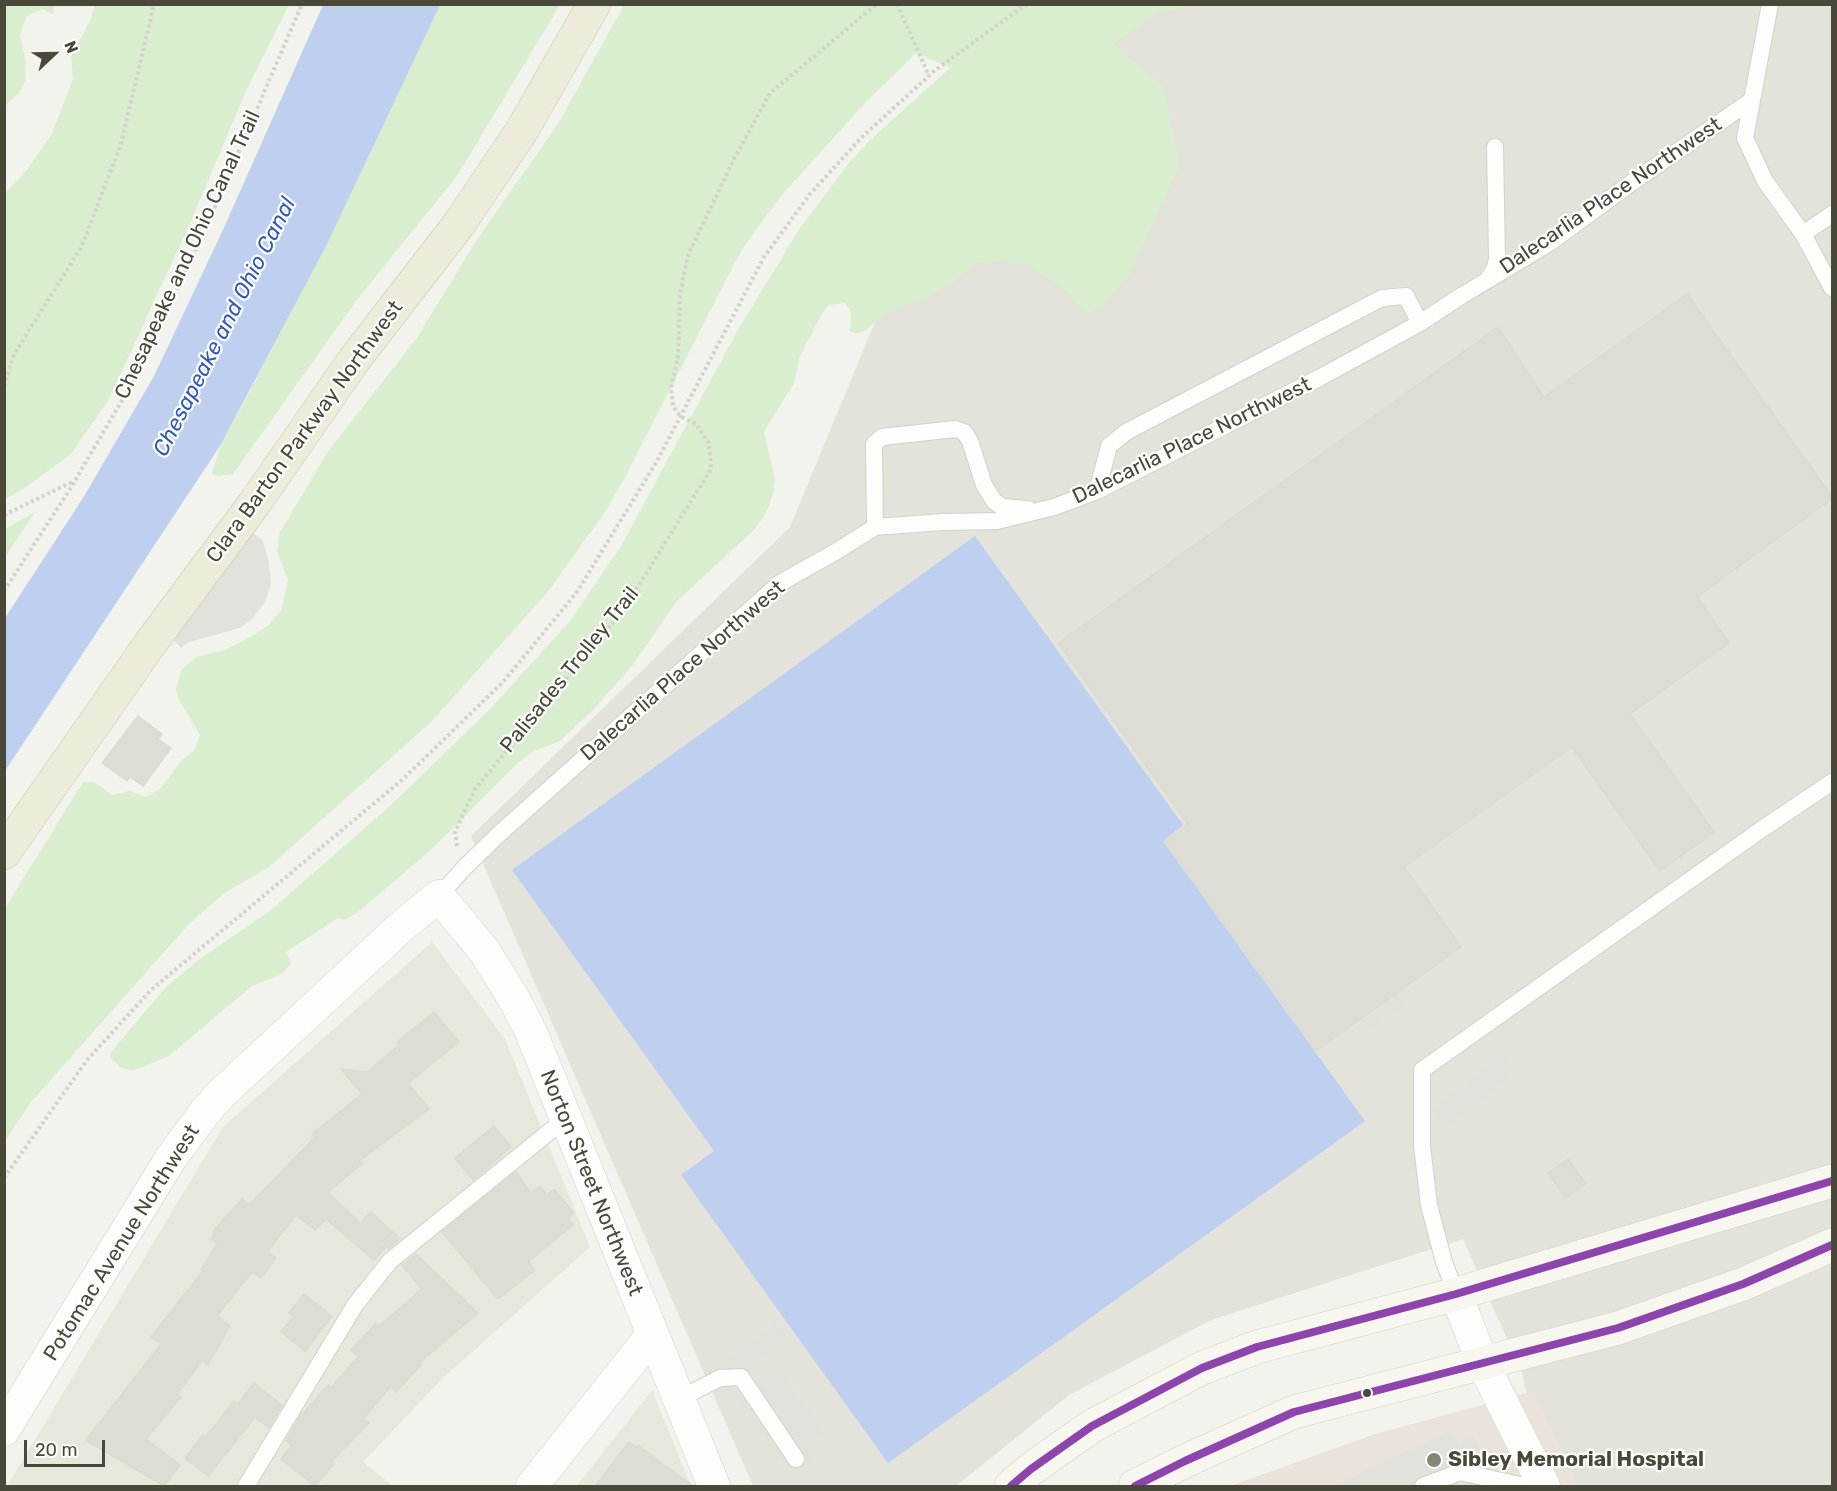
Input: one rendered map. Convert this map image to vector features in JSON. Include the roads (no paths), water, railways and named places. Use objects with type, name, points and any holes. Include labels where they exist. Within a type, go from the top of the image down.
[{"type":"highway","name":"Clara Barton Parkway Northwest","points":[[4,853],[152,641],[254,504],[354,360],[459,224],[521,132],[594,4]]},
{"type":"main road","points":[[1011,1486],[1092,1426],[1202,1368],[1257,1347],[1456,1294],[1833,1181]]},
{"type":"main road","points":[[1135,1486],[1194,1456],[1294,1412],[1618,1328],[1743,1284],[1833,1245]]},
{"type":"street","name":"Norton Street Northwest","points":[[439,896],[478,943],[514,999],[531,1032],[714,1486]]},
{"type":"street","name":"Potomac Avenue Northwest","points":[[4,1430],[171,1158],[200,1119],[221,1094],[394,934],[439,896]]},
{"type":"street","points":[[1456,1294],[1531,1485]]},
{"type":"street","points":[[532,1486],[652,1335]]},
{"type":"lane","points":[[1770,4],[1745,138],[1766,181],[1803,234],[1833,288]]},
{"type":"lane","name":"Dalecarlia Place Northwest","points":[[439,896],[500,833],[780,583],[837,551],[875,526],[996,521],[1043,510],[1097,491],[1319,378],[1420,323],[1548,244],[1634,181],[1752,100]]},
{"type":"lane","points":[[1487,280],[1494,270],[1497,259],[1495,147]]},
{"type":"lane","points":[[1803,234],[1833,214]]},
{"type":"lane","points":[[1097,491],[1109,446],[1126,432],[1382,298],[1406,296],[1420,323]]},
{"type":"lane","points":[[875,526],[874,444],[882,437],[955,429],[964,432],[970,441],[984,485],[994,501],[1002,507],[1043,510]]},
{"type":"lane","points":[[1456,1294],[1444,1262],[1429,1205],[1422,1146],[1422,1071],[1762,829],[1833,782]]},
{"type":"lane","points":[[246,1486],[355,1305],[390,1261],[565,1119]]},
{"type":"lane","points":[[679,1399],[720,1378],[741,1377],[796,1459]]},
{"type":"lane","points":[[1423,1486],[1460,1472],[1531,1485]]},
{"type":"water","name":"Chesapeake and Ohio Canal","points":[[323,5],[440,5],[327,244],[220,446],[5,771],[5,618],[83,498],[154,376],[222,232]]},
{"type":"water","points":[[975,536],[1183,825],[1163,841],[1365,1121],[888,1463],[681,1175],[714,1151],[512,870]]},
{"type":"place","name":"Sibley Memorial Hospital","points":[[1434,1460]]}]
